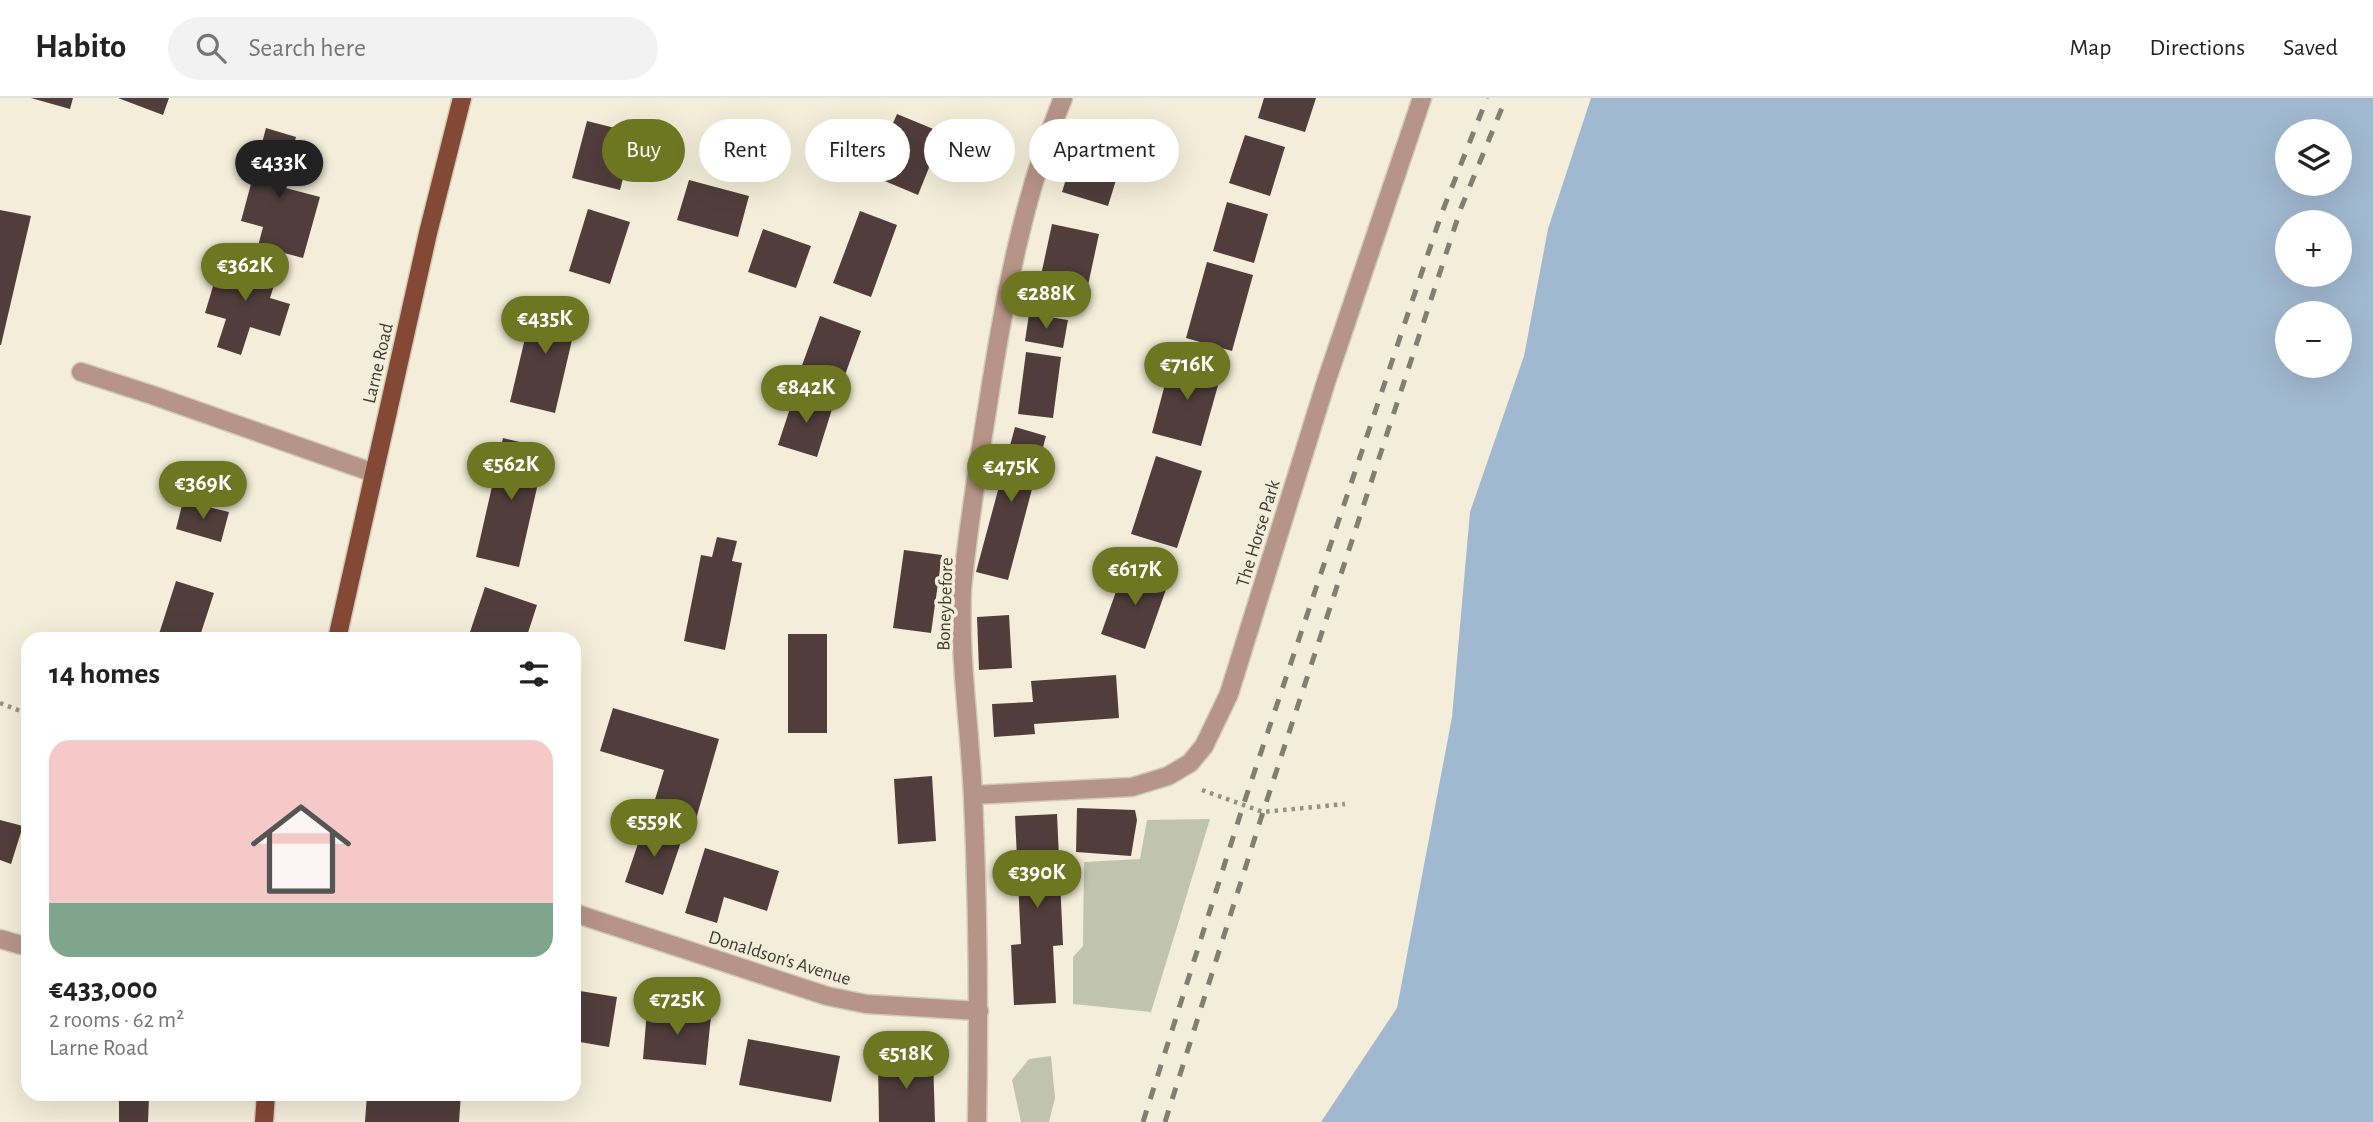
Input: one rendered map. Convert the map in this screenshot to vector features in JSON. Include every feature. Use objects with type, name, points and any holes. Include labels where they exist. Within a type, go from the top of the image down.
[{"type":"main road","name":"Larne Road","points":[[339,632],[428,233],[463,98]]},
{"type":"main road","points":[[264,1122],[266,1101]]},
{"type":"street","name":"Boneybefore","points":[[977,1122],[979,1011],[973,795],[961,632],[964,569],[999,331],[1012,265],[1036,175],[1063,98]]},
{"type":"street","name":"The Horse Park","points":[[973,795],[1118,788],[1146,784],[1168,776],[1190,763],[1212,734],[1224,708],[1326,382],[1422,98]]},
{"type":"street","points":[[81,372],[374,472]]},
{"type":"street","name":"Donaldson's Avenue","points":[[581,915],[827,996],[866,1004],[979,1011]]},
{"type":"street","points":[[0,939],[21,945]]},
{"type":"path","points":[[0,703],[21,711]]},
{"type":"path","points":[[1168,776],[1263,812],[1345,804]]},
{"type":"green space","points":[[1210,819],[1151,1012],[1073,1004],[1073,957],[1083,946],[1084,862],[1140,859],[1147,820]]},
{"type":"green space","points":[[1051,1056],[1055,1098],[1049,1122],[1021,1122],[1012,1080],[1029,1059]]},
{"type":"water","points":[[1591,98],[2373,98],[2373,1122],[1321,1122],[1397,1008],[1452,717],[1470,512],[1524,356],[1548,229]]},
{"type":"building","points":[[31,98],[73,98],[70,109]]},
{"type":"building","points":[[118,98],[169,98],[163,115]]},
{"type":"building","points":[[1264,98],[1316,98],[1305,132],[1258,118]]},
{"type":"building","points":[[897,114],[909,119],[895,119]]},
{"type":"building","points":[[910,119],[924,125],[924,180],[918,195],[887,182],[910,182]]},
{"type":"building","points":[[587,121],[602,125],[602,182],[622,182],[620,190],[572,178]]},
{"type":"building","points":[[266,128],[296,137],[282,187],[320,197],[303,258],[258,246],[263,227],[241,221]]},
{"type":"building","points":[[1245,135],[1285,147],[1270,196],[1229,183]]},
{"type":"building","points":[[689,180],[749,196],[738,237],[677,220]]},
{"type":"building","points":[[1065,182],[1115,182],[1108,206],[1062,192]]},
{"type":"building","points":[[1227,202],[1268,214],[1254,263],[1213,251]]},
{"type":"building","points":[[588,209],[630,222],[610,284],[569,271]]},
{"type":"building","points":[[0,210],[31,216],[1,345],[0,345]]},
{"type":"building","points":[[860,211],[897,225],[871,297],[833,283]]},
{"type":"building","points":[[1052,224],[1099,234],[1087,290],[1040,280]]},
{"type":"building","points":[[763,229],[811,246],[796,288],[748,272]]},
{"type":"building","points":[[222,256],[278,273],[270,298],[290,304],[280,336],[250,327],[241,355],[217,347],[226,319],[205,313]]},
{"type":"building","points":[[1207,262],[1253,275],[1232,351],[1186,338]]},
{"type":"building","points":[[534,300],[579,310],[555,413],[510,402]]},
{"type":"building","points":[[1029,314],[1068,320],[1063,348],[1025,341]]},
{"type":"building","points":[[820,316],[861,331],[842,383],[801,368]]},
{"type":"building","points":[[1026,352],[1061,357],[1053,418],[1018,414]]},
{"type":"building","points":[[1172,358],[1222,371],[1201,446],[1152,433]]},
{"type":"building","points":[[795,393],[833,406],[817,457],[778,445]]},
{"type":"building","points":[[1015,427],[1046,436],[1008,580],[976,572]]},
{"type":"building","points":[[503,438],[546,448],[519,567],[476,557]]},
{"type":"building","points":[[1156,456],[1202,471],[1177,548],[1131,534]]},
{"type":"building","points":[[183,501],[229,512],[221,542],[176,529]]},
{"type":"building","points":[[717,537],[737,541],[732,561],[742,563],[725,650],[684,641],[701,555],[712,557]]},
{"type":"building","points":[[904,550],[942,555],[931,633],[893,628]]},
{"type":"building","points":[[1125,566],[1169,581],[1145,649],[1101,634]]},
{"type":"building","points":[[176,581],[214,593],[201,632],[160,632]]},
{"type":"building","points":[[485,587],[537,605],[528,632],[470,632]]},
{"type":"building","points":[[1009,615],[1012,668],[979,670],[977,617]]},
{"type":"building","points":[[788,634],[827,634],[827,733],[788,733]]},
{"type":"building","points":[[1116,675],[1119,718],[1034,724],[1035,734],[994,737],[992,704],[1033,702],[1031,681]]},
{"type":"building","points":[[613,708],[719,739],[696,819],[653,806],[664,770],[600,751]]},
{"type":"building","points":[[932,776],[936,841],[898,844],[894,779]]},
{"type":"building","points":[[1077,808],[1135,810],[1137,820],[1131,856],[1076,852]]},
{"type":"building","points":[[1057,814],[1063,945],[1053,946],[1056,1003],[1014,1005],[1011,945],[1021,944],[1015,816]]},
{"type":"building","points":[[0,820],[21,825],[11,864],[0,860]]},
{"type":"building","points":[[645,823],[683,836],[663,895],[625,882]]},
{"type":"building","points":[[705,848],[779,871],[767,911],[724,897],[717,923],[685,913]]},
{"type":"building","points":[[581,991],[617,997],[609,1047],[581,1042]]},
{"type":"building","points":[[647,1010],[711,1016],[706,1065],[643,1059]]},
{"type":"building","points":[[748,1039],[840,1056],[831,1102],[739,1085]]},
{"type":"building","points":[[933,1058],[935,1122],[879,1122],[878,1060]]},
{"type":"building","points":[[119,1101],[149,1101],[148,1122],[119,1122]]},
{"type":"building","points":[[366,1101],[460,1101],[459,1122],[365,1122]]},
{"type":"railway","points":[[1143,1122],[1243,806],[1441,215],[1487,98]]},
{"type":"railway","points":[[1165,1122],[1263,812],[1461,208],[1506,98]]}]
